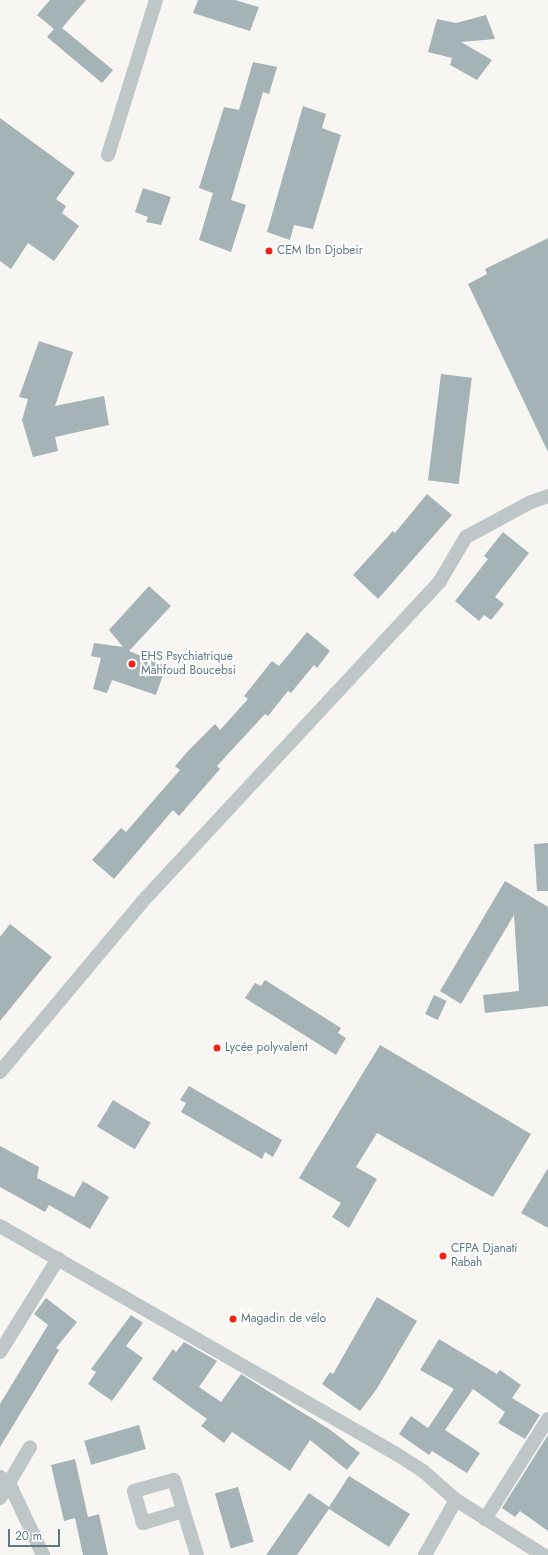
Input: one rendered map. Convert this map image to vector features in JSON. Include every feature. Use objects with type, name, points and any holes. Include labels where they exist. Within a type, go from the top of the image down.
[{"type":"street","points":[[108,155],[156,0]]},
{"type":"street","points":[[0,1072],[142,902],[440,581],[466,537],[524,505],[548,496]]},
{"type":"street","points":[[0,1226],[255,1374],[389,1449],[422,1471],[456,1500],[543,1555]]},
{"type":"street","points":[[0,1352],[58,1259]]},
{"type":"street","points":[[485,1519],[548,1419]]},
{"type":"street","points":[[0,1498],[4,1480],[30,1447]]},
{"type":"street","points":[[4,1480],[43,1555]]},
{"type":"street","points":[[425,1555],[456,1500]]},
{"type":"street","points":[[183,1511],[197,1555]]},
{"type":"building","points":[[50,0],[86,0],[62,28],[113,70],[102,83],[47,37],[54,29],[37,15]]},
{"type":"building","points":[[198,0],[235,0],[259,7],[250,31],[193,13]]},
{"type":"building","points":[[486,15],[495,39],[461,42],[492,60],[477,80],[450,65],[452,58],[428,52],[437,19],[456,23]]},
{"type":"building","points":[[253,62],[277,67],[269,94],[263,92],[231,200],[246,205],[231,252],[199,240],[213,193],[199,188],[224,107],[239,110]]},
{"type":"building","points":[[303,106],[326,114],[322,128],[341,135],[313,229],[294,225],[290,240],[267,232]]},
{"type":"building","points":[[0,118],[75,173],[56,199],[66,206],[62,213],[79,226],[54,261],[28,243],[11,269],[0,261]]},
{"type":"building","points":[[143,188],[171,197],[161,225],[146,222],[148,217],[135,212]]},
{"type":"building","points":[[548,238],[548,452],[468,284],[487,274],[485,269]]},
{"type":"building","points":[[39,341],[73,352],[55,406],[104,396],[109,425],[55,437],[58,451],[33,457],[22,420],[28,399],[19,397]]},
{"type":"building","points":[[441,374],[472,378],[459,484],[428,480]]},
{"type":"building","points":[[427,494],[452,515],[378,599],[353,575],[393,531],[395,533]]},
{"type":"building","points":[[503,532],[529,553],[495,597],[504,604],[491,620],[484,615],[479,621],[455,601],[488,559],[484,556]]},
{"type":"building","points":[[149,586],[171,606],[129,651],[166,666],[156,695],[112,680],[107,693],[93,689],[101,658],[91,656],[94,643],[123,647],[109,630]]},
{"type":"building","points":[[307,632],[330,651],[317,668],[314,665],[291,693],[288,691],[268,716],[265,714],[217,766],[220,769],[179,816],[173,810],[114,879],[92,860],[121,828],[126,832],[180,770],[175,766],[189,750],[215,724],[220,730],[248,699],[244,696],[272,661],[279,666]]},
{"type":"building","points":[[548,843],[548,891],[537,891],[534,844]]},
{"type":"building","points":[[505,881],[548,907],[548,1006],[485,1013],[483,995],[519,991],[514,915],[461,1004],[440,991]]},
{"type":"building","points":[[10,924],[52,957],[0,1021],[0,937]]},
{"type":"building","points":[[265,980],[341,1028],[338,1033],[346,1038],[336,1055],[245,998],[255,983],[261,986]]},
{"type":"building","points":[[434,995],[447,1001],[438,1020],[425,1014]]},
{"type":"building","points":[[380,1045],[531,1134],[493,1197],[377,1133],[356,1167],[377,1179],[349,1228],[332,1217],[341,1203],[299,1178]]},
{"type":"building","points":[[189,1086],[282,1140],[273,1157],[265,1152],[262,1159],[181,1112],[186,1103],[180,1100]]},
{"type":"building","points":[[113,1100],[151,1123],[135,1149],[97,1127]]},
{"type":"building","points":[[0,1146],[39,1167],[37,1178],[74,1197],[83,1181],[109,1197],[90,1229],[49,1205],[45,1212],[0,1187]]},
{"type":"building","points":[[548,1168],[548,1228],[521,1213]]},
{"type":"building","points":[[377,1297],[417,1321],[376,1390],[360,1411],[322,1384],[330,1372],[333,1374]]},
{"type":"building","points":[[46,1298],[77,1322],[56,1348],[59,1350],[0,1447],[0,1404],[48,1325],[34,1314]]},
{"type":"building","points":[[131,1315],[143,1323],[126,1346],[143,1358],[112,1401],[88,1384],[96,1372],[91,1369]]},
{"type":"building","points":[[439,1339],[497,1374],[500,1370],[521,1385],[512,1398],[540,1415],[525,1439],[498,1423],[505,1412],[473,1389],[445,1430],[480,1453],[467,1473],[432,1451],[429,1455],[399,1434],[411,1416],[428,1428],[454,1389],[420,1370]]},
{"type":"building","points":[[184,1342],[217,1361],[199,1387],[221,1402],[241,1374],[329,1429],[360,1453],[347,1470],[310,1440],[290,1471],[232,1432],[224,1443],[201,1426],[207,1419],[152,1379],[173,1349],[176,1352]]},
{"type":"building","points":[[139,1425],[146,1449],[91,1465],[84,1441]]},
{"type":"building","points":[[548,1435],[548,1531],[520,1511],[515,1517],[502,1508]]},
{"type":"building","points":[[75,1459],[88,1517],[99,1514],[108,1555],[83,1555],[75,1518],[64,1521],[51,1465]]},
{"type":"building","points":[[349,1476],[410,1514],[389,1547],[329,1509],[297,1555],[266,1555],[309,1493],[329,1507]]},
{"type":"building","points":[[238,1487],[254,1542],[231,1548],[215,1494]]},
{"type":"place","name":"CEM Ibn Djobeir","points":[[269,251]]},
{"type":"place","name":"EHS Psychiatrique Mahfoud Boucebsi","points":[[132,664]]},
{"type":"place","name":"Lycée polyvalent","points":[[217,1048]]},
{"type":"place","name":"CFPA Djanati Rabah","points":[[443,1256]]},
{"type":"place","name":"Magadin de vélo","points":[[233,1319]]}]
